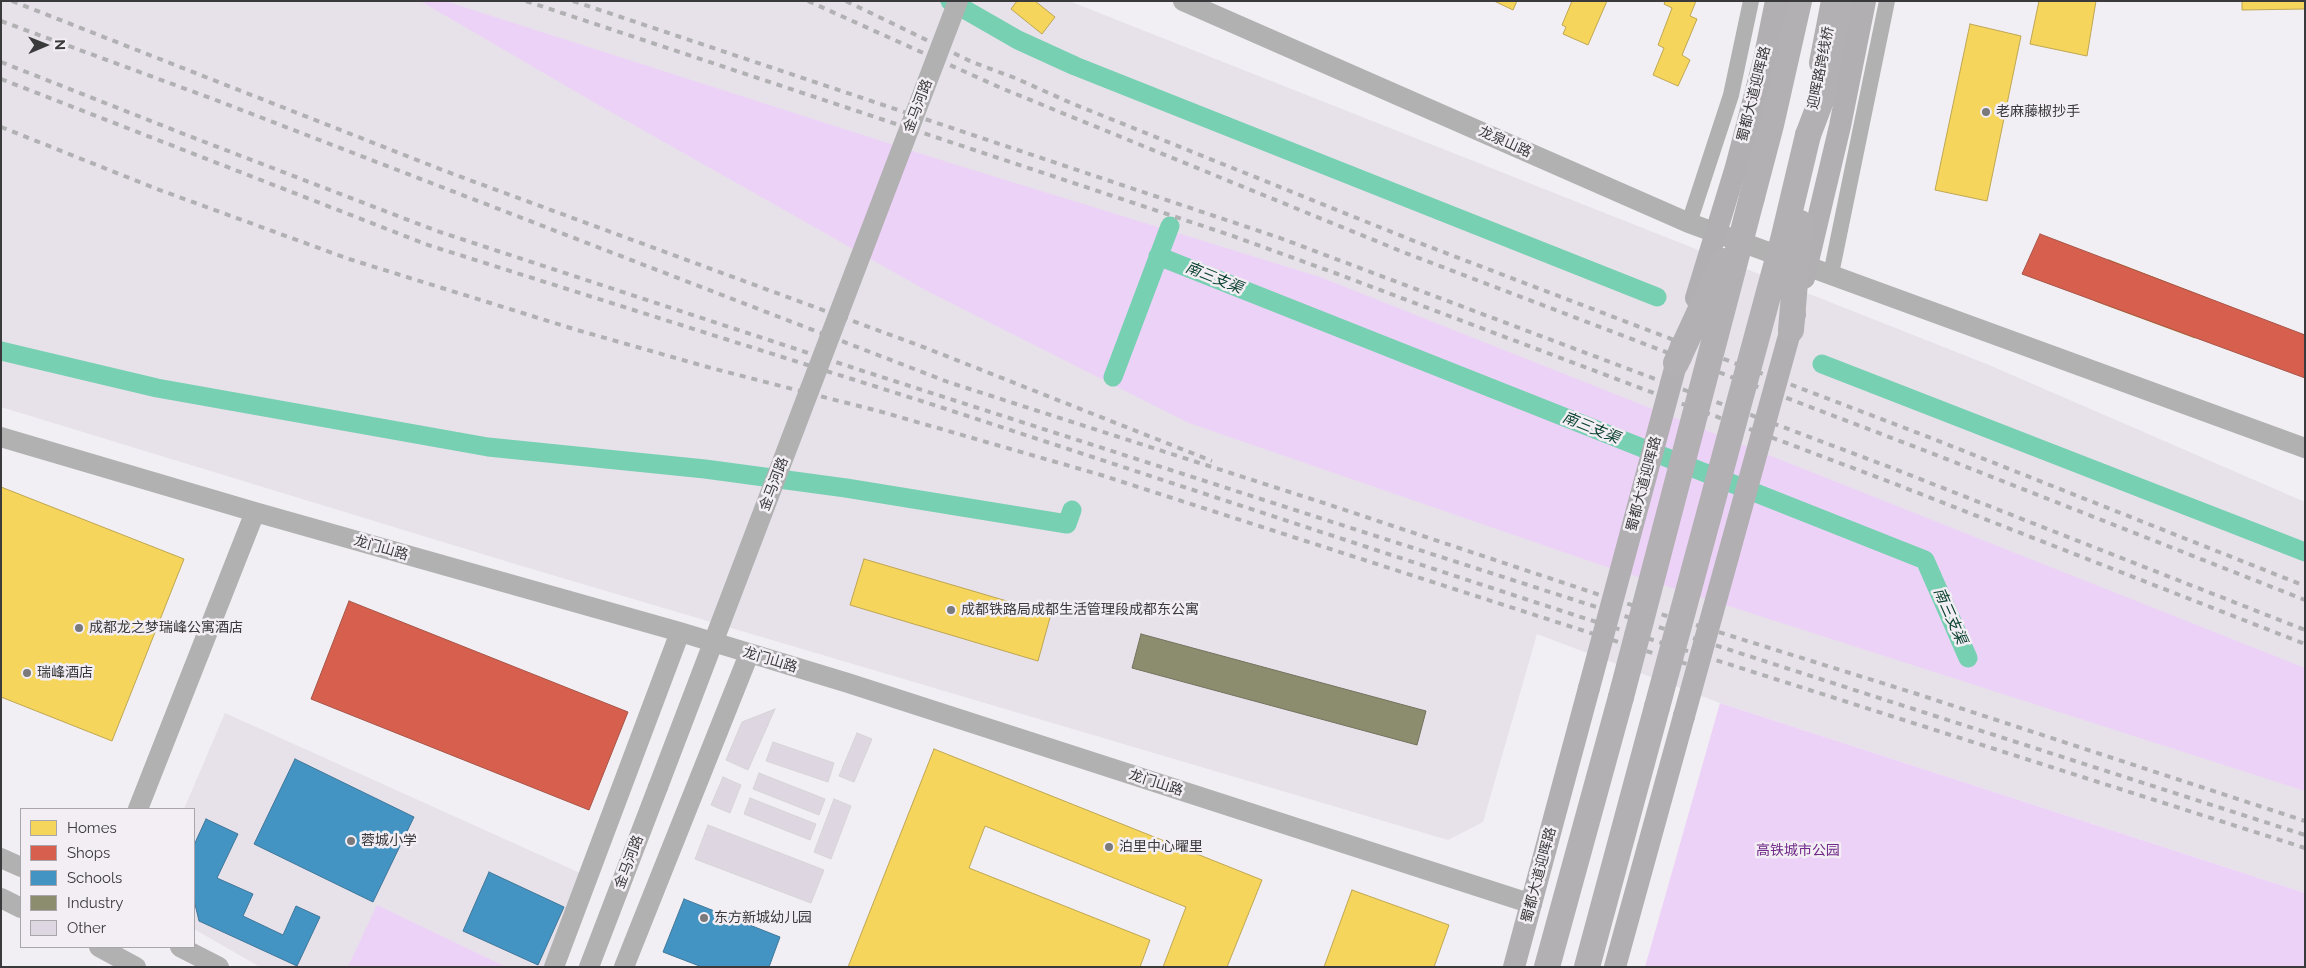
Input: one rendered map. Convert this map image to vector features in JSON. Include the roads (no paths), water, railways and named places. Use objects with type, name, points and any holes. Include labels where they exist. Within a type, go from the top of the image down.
[{"type":"highway","points":[[1771,125],[1782,1]]},
{"type":"highway","points":[[1771,125],[1799,1]]},
{"type":"highway","name":"迎晖路跨线桥","points":[[1808,135],[1834,1]]},
{"type":"highway","points":[[1586,967],[1780,250],[1808,135],[1859,1]]},
{"type":"highway","name":"蜀都大道迎晖路","points":[[1547,967],[1621,697],[1771,125]]},
{"type":"highway","points":[[1791,330],[1808,135]]},
{"type":"highway","points":[[1676,363],[1752,197]]},
{"type":"main road","name":"蜀都大道迎晖路","points":[[1514,967],[1676,363],[1736,167],[1764,60],[1776,1]]},
{"type":"main road","points":[[1616,967],[1622,937],[1791,330],[1840,126],[1865,1]]},
{"type":"street","name":"金马河路","points":[[589,967],[958,1]]},
{"type":"street","name":"龙泉山路","points":[[1183,1],[1689,223],[2305,448]]},
{"type":"street","points":[[1689,223],[1731,95],[1751,1]]},
{"type":"street","points":[[1831,274],[1887,1]]},
{"type":"street","name":"龙门山路","points":[[1,437],[255,512],[680,632],[876,692],[1532,904]]},
{"type":"street","points":[[138,808],[255,512]]},
{"type":"street","points":[[554,967],[680,632]]},
{"type":"street","points":[[624,967],[748,654]]},
{"type":"street","points":[[1,858],[20,867]]},
{"type":"street","points":[[1,898],[20,908]]},
{"type":"street","points":[[101,948],[136,967]]},
{"type":"street","points":[[182,948],[219,967]]},
{"type":"waterway","points":[[950,1],[1018,40],[1075,66],[1657,297]]},
{"type":"waterway","points":[[1113,377],[1170,226]]},
{"type":"waterway","name":"南三支渠","points":[[1158,256],[1925,560],[1968,658]]},
{"type":"waterway","points":[[1,351],[157,388],[488,447],[705,469],[846,488],[1067,524],[1072,510]]},
{"type":"waterway","points":[[1822,364],[2305,552]]},
{"type":"railway","points":[[12,1],[445,171],[926,348],[1212,461]]},
{"type":"railway","points":[[526,1],[1230,235],[1890,482],[2305,644]]},
{"type":"railway","points":[[573,1],[1280,238],[1892,468],[2305,630]]},
{"type":"railway","points":[[808,1],[1001,88],[1403,252],[1926,451],[2305,600]]},
{"type":"railway","points":[[846,1],[972,62],[1409,239],[1931,438],[2305,586]]},
{"type":"railway","points":[[1,21],[213,99],[948,382],[1330,505],[1603,596],[1914,693],[2305,821]]},
{"type":"railway","points":[[1,62],[437,231],[860,370],[2305,835]]},
{"type":"railway","points":[[1,79],[428,245],[934,405],[1562,611],[2305,848]]},
{"type":"railway","points":[[1,127],[157,189],[349,259],[577,330],[711,368],[882,412],[1101,475],[1696,667]]},
{"type":"place","name":"老麻藤椒抄手","points":[[1986,112]]},
{"type":"place","name":"成都铁路局成都生活管理段成都东公寓","points":[[951,610]]},
{"type":"place","name":"成都龙之梦瑞峰公寓酒店","points":[[79,628]]},
{"type":"place","name":"瑞峰酒店","points":[[27,673]]},
{"type":"place","name":"蓉城小学","points":[[351,841]]},
{"type":"place","name":"泊里中心曜里","points":[[1109,847]]},
{"type":"place","name":"东方新城幼儿园","points":[[704,918]]},
{"type":"park label","name":"高铁城市公园","points":[[1798,851]]}]
